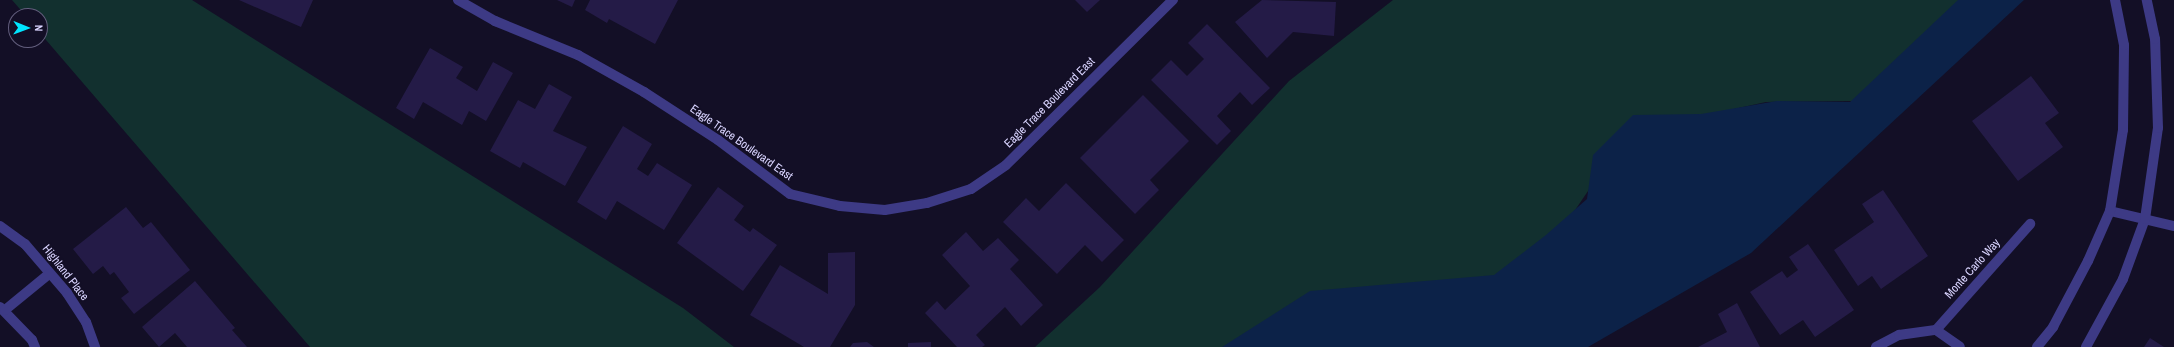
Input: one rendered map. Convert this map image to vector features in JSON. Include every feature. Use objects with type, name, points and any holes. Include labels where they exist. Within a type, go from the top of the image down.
[{"type":"street","name":"Eagle Trace Boulevard East","points":[[458,0],[494,21],[578,55],[644,92],[718,140],[790,194],[840,206],[885,210],[927,203],[971,189],[1006,165],[1173,0]]},
{"type":"street","points":[[2037,347],[2053,328],[2088,261],[2110,211],[2123,130],[2124,45],[2115,0]]},
{"type":"street","points":[[2086,347],[2123,279],[2145,219],[2158,128],[2155,38],[2146,0]]},
{"type":"street","points":[[2110,211],[2174,226]]},
{"type":"street","name":"Monte Carlo Way","points":[[1936,330],[2030,224]]},
{"type":"street","name":"Highland Place","points":[[0,226],[25,244],[49,274],[86,322],[95,347]]},
{"type":"street","points":[[35,347],[2,308],[49,274]]},
{"type":"street","points":[[1876,347],[1899,334],[1936,330],[1960,347]]},
{"type":"green space","points":[[12,0],[192,0],[683,308],[734,347],[310,347],[48,42],[48,8],[19,8]]},
{"type":"green space","points":[[1393,0],[1963,0],[1855,101],[1766,102],[1693,118],[1637,119],[1501,319],[1442,347],[1035,347],[1100,287],[1289,81]]},
{"type":"water","points":[[1958,0],[2024,0],[1751,253],[1588,347],[1222,347],[1310,291],[1494,275],[1546,235],[1587,199],[1593,155],[1633,115],[1701,114],[1777,101],[1850,102]]},
{"type":"building","points":[[239,0],[313,0],[301,27]]},
{"type":"building","points":[[557,0],[575,0],[572,7]]},
{"type":"building","points":[[590,0],[678,0],[655,44],[609,19],[607,23],[585,10]]},
{"type":"building","points":[[1075,0],[1100,0],[1087,12]]},
{"type":"building","points":[[1262,0],[1336,2],[1334,36],[1293,32],[1267,58],[1235,22]]},
{"type":"building","points":[[1207,24],[1270,88],[1252,105],[1240,92],[1217,116],[1231,131],[1217,145],[1151,80],[1171,60],[1187,76],[1204,59],[1188,43]]},
{"type":"building","points":[[430,48],[463,67],[456,78],[477,91],[493,62],[513,73],[486,121],[469,111],[462,125],[423,102],[414,119],[396,108]]},
{"type":"building","points":[[2031,76],[2059,113],[2045,123],[2063,147],[2018,181],[1972,121]]},
{"type":"building","points":[[549,84],[572,97],[553,131],[587,147],[565,186],[523,162],[520,168],[490,151],[518,100],[535,109]]},
{"type":"building","points":[[1143,95],[1189,141],[1150,180],[1159,190],[1135,214],[1080,158]]},
{"type":"building","points":[[623,126],[652,144],[637,169],[648,176],[657,163],[692,185],[664,230],[617,201],[606,220],[577,202]]},
{"type":"building","points":[[1066,183],[1124,240],[1102,262],[1085,245],[1057,274],[1003,222],[1026,198],[1039,211]]},
{"type":"building","points":[[718,187],[744,206],[734,220],[750,232],[753,228],[777,245],[743,291],[677,243]]},
{"type":"building","points":[[1883,190],[1928,256],[1881,289],[1872,276],[1858,286],[1834,250],[1874,222],[1862,204]]},
{"type":"building","points":[[126,207],[143,228],[151,222],[190,270],[134,314],[121,298],[129,292],[114,272],[110,275],[103,266],[93,274],[73,249]]},
{"type":"building","points":[[966,232],[983,251],[998,238],[1019,260],[1010,269],[1043,305],[1021,326],[1005,307],[976,335],[985,345],[982,347],[957,347],[925,313],[937,301],[945,310],[970,286],[942,255]]},
{"type":"building","points":[[1808,244],[1854,310],[1815,337],[1803,320],[1780,335],[1750,292],[1782,271],[1787,278],[1798,270],[1789,257]]},
{"type":"building","points":[[855,252],[855,305],[830,347],[804,347],[750,315],[780,265],[828,294],[828,253]]},
{"type":"building","points":[[195,281],[235,328],[232,330],[247,347],[187,347],[175,333],[159,347],[142,327]]},
{"type":"building","points":[[1737,303],[1760,347],[1698,347],[1727,332],[1718,314]]},
{"type":"building","points":[[2150,338],[2164,347],[2144,347]]},
{"type":"building","points":[[867,342],[874,347],[850,347],[853,343]]},
{"type":"building","points":[[931,342],[931,347],[908,347],[908,343]]}]
